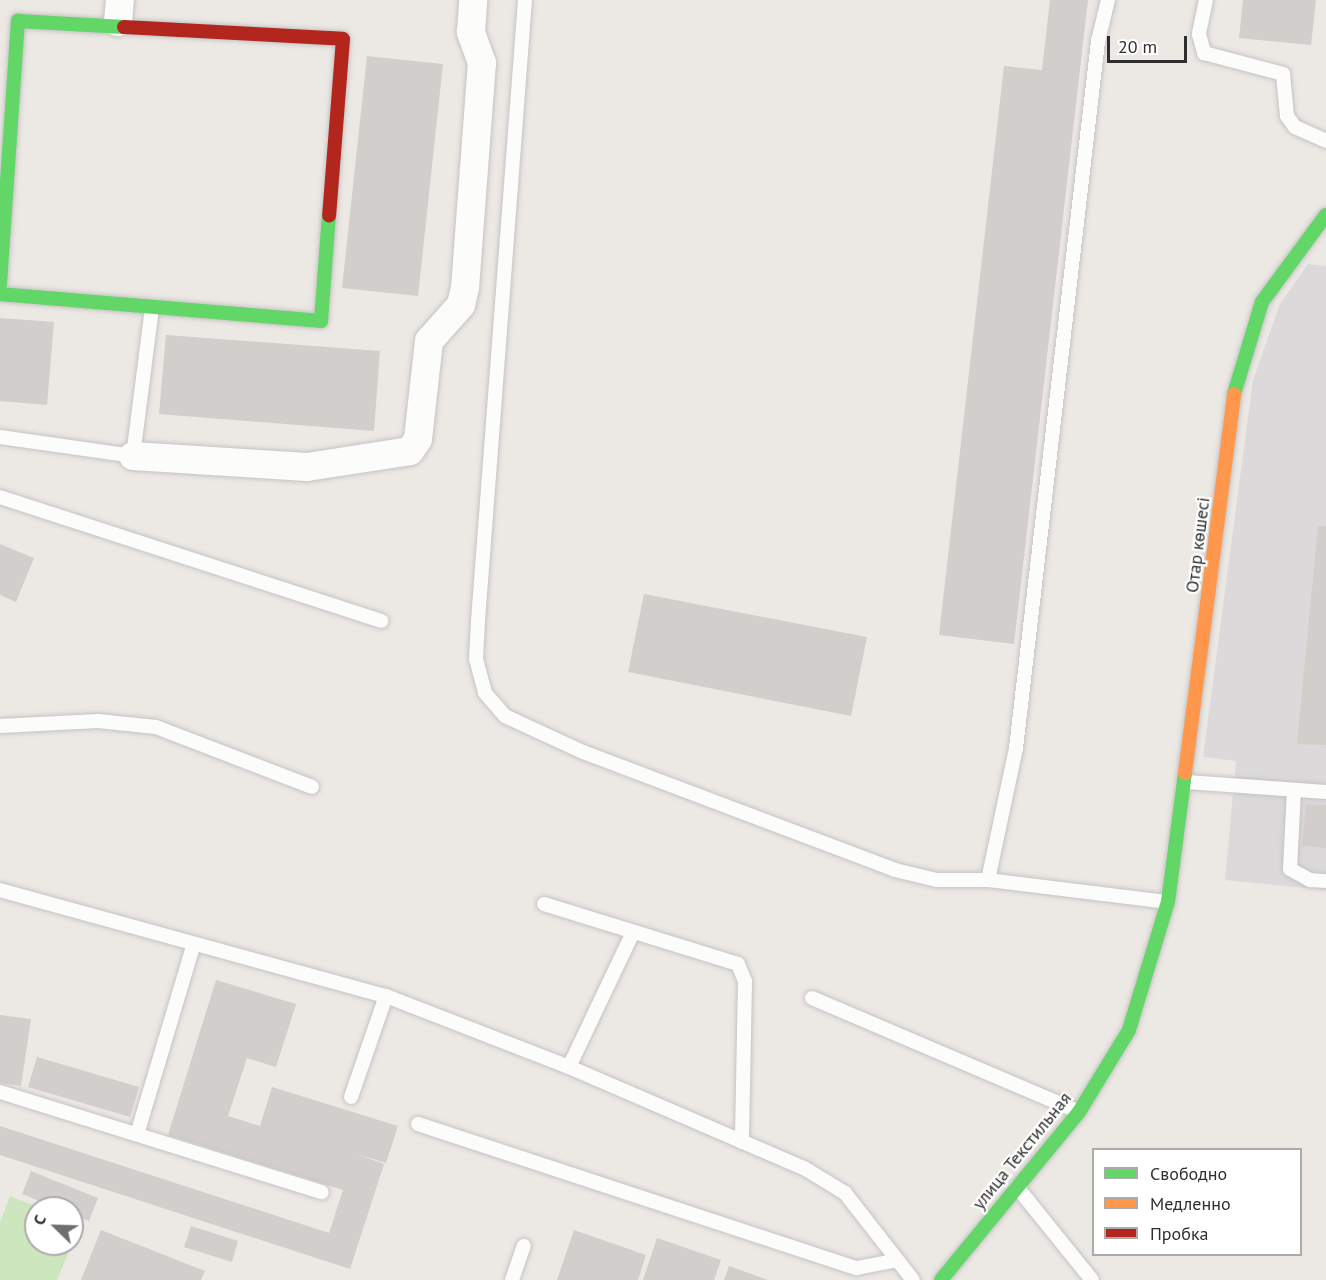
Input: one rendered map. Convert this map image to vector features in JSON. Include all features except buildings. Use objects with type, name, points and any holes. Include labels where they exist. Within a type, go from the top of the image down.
[{"type":"street","points":[[133,456],[307,467],[410,452],[418,439],[429,341],[461,305],[465,288],[482,63],[471,32],[473,0]]},
{"type":"street","points":[[0,284],[18,21],[119,11],[343,39],[321,321],[0,294]]},
{"type":"street","name":"Отар көшесі","points":[[1168,902],[1187,782],[1237,371],[1262,302],[1326,215]]},
{"type":"street","name":"улица Текстильная","points":[[942,1280],[1079,1112],[1129,1030],[1168,902]]},
{"type":"lane","points":[[525,0],[478,621],[476,659],[485,693],[505,716],[535,731],[781,830],[895,870],[938,880],[988,880],[1168,902]]},
{"type":"lane","points":[[988,880],[1016,748],[1098,41],[1108,0]]},
{"type":"lane","points":[[1206,0],[1199,34],[1204,53],[1283,74],[1287,116],[1295,128],[1326,141]]},
{"type":"lane","points":[[0,437],[133,456],[152,307]]},
{"type":"lane","points":[[0,497],[381,621]]},
{"type":"lane","points":[[0,726],[98,721],[156,727],[312,787]]},
{"type":"lane","points":[[1187,782],[1326,792]]},
{"type":"lane","points":[[1293,790],[1290,869],[1310,880],[1326,881]]},
{"type":"lane","points":[[0,890],[193,947],[386,996],[569,1067],[804,1168],[845,1193],[868,1217],[894,1261],[913,1280]]},
{"type":"lane","points":[[544,904],[738,964],[745,981],[742,1143]]},
{"type":"lane","points":[[569,1067],[633,932]]},
{"type":"lane","points":[[138,1131],[193,947]]},
{"type":"lane","points":[[351,1097],[386,996]]},
{"type":"lane","points":[[812,998],[1079,1112]]},
{"type":"lane","points":[[0,1092],[138,1131],[322,1192]]},
{"type":"lane","points":[[418,1124],[857,1268],[894,1261]]},
{"type":"lane","points":[[1017,1186],[1092,1280]]},
{"type":"lane","points":[[512,1280],[524,1246]]},
{"type":"shaded area","points":[[1308,264],[1326,266],[1326,890],[1225,880],[1236,761],[1203,757],[1253,380],[1280,304]]},
{"type":"green space","points":[[10,1196],[24,1202],[24,1256],[67,1256],[57,1280],[0,1280],[0,1222]]},
{"type":"traffic: fast","points":[[0,284],[18,21],[124,27]]},
{"type":"traffic: fast","points":[[0,294],[321,321],[329,215]]},
{"type":"traffic: fast","points":[[1234,394],[1262,302],[1326,215]]},
{"type":"traffic: fast","points":[[941,1280],[1079,1112],[1129,1030],[1168,902],[1185,773]]},
{"type":"traffic: slow","points":[[1185,773],[1234,394]]},
{"type":"traffic: jam","points":[[124,27],[343,39],[329,215]]}]
